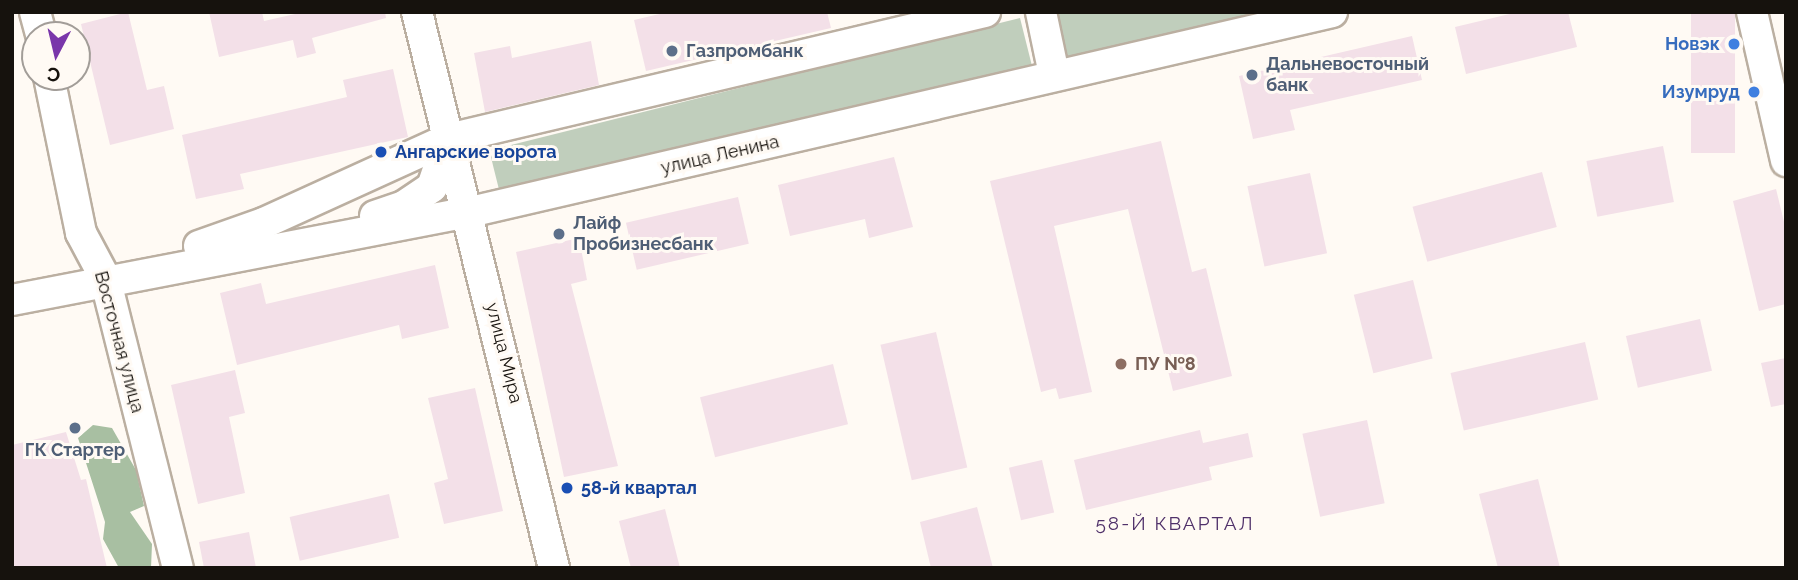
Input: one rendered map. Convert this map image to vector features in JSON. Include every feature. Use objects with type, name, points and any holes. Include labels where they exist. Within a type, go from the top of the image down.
[{"type":"street","name":"улица Мира","points":[[417,12],[448,139],[470,212],[554,568]]},
{"type":"street","name":"улица Ленина","points":[[105,278],[264,223],[448,139],[985,12]]},
{"type":"street","points":[[1041,12],[1054,74]]},
{"type":"street","name":"улица Ленина","points":[[12,300],[105,278],[470,212],[1054,74],[1332,12]]},
{"type":"street","points":[[1752,12],[1786,161]]},
{"type":"street","name":"Восточная улица","points":[[53,91],[81,233],[105,278],[178,568]]},
{"type":"street","name":"улица Мира","points":[[289,244],[404,206],[424,194],[438,179],[448,139]]},
{"type":"green space","points":[[1056,12],[1264,12],[1067,58]]},
{"type":"green space","points":[[1020,18],[1032,66],[501,198],[489,150]]},
{"type":"green space","points":[[93,425],[112,428],[136,470],[144,506],[130,512],[152,544],[151,568],[119,568],[103,539],[105,522],[78,438]]},
{"type":"building","points":[[128,12],[147,90],[164,86],[174,129],[110,145],[91,66],[91,21]]},
{"type":"building","points":[[209,12],[262,12],[264,21],[304,12],[385,12],[386,18],[312,38],[316,53],[297,58],[293,40],[219,57]]},
{"type":"building","points":[[668,12],[827,12],[831,28],[646,71],[634,20]]},
{"type":"building","points":[[1518,12],[1568,12],[1577,47],[1466,74],[1455,27]]},
{"type":"building","points":[[1691,12],[1735,12],[1735,153],[1691,153]]},
{"type":"building","points":[[1412,36],[1422,80],[1290,110],[1295,130],[1253,139],[1239,76]]},
{"type":"building","points":[[591,41],[599,85],[485,112],[474,53],[510,46],[512,58]]},
{"type":"building","points":[[393,69],[408,137],[240,174],[244,189],[196,199],[182,135],[347,97],[343,80]]},
{"type":"building","points":[[1161,141],[1192,272],[1206,268],[1232,376],[1173,391],[1128,209],[1054,226],[1092,392],[1059,399],[1056,388],[1041,392],[990,181]]},
{"type":"building","points":[[1663,146],[1674,202],[1597,217],[1586,161]]},
{"type":"building","points":[[894,157],[913,227],[869,238],[865,219],[790,236],[778,185]]},
{"type":"building","points":[[1542,172],[1557,227],[1427,262],[1413,207]]},
{"type":"building","points":[[1310,173],[1327,253],[1264,267],[1247,186]]},
{"type":"building","points":[[1776,189],[1786,230],[1786,304],[1759,311],[1733,201]]},
{"type":"building","points":[[738,197],[749,244],[637,270],[626,223]]},
{"type":"building","points":[[579,238],[587,280],[571,284],[618,466],[564,477],[516,252]]},
{"type":"building","points":[[435,265],[449,328],[402,339],[399,325],[237,365],[220,293],[261,283],[266,304]]},
{"type":"building","points":[[1413,280],[1433,359],[1373,373],[1354,295]]},
{"type":"building","points":[[1700,319],[1712,371],[1638,388],[1626,336]]},
{"type":"building","points":[[936,332],[967,467],[912,480],[880,345]]},
{"type":"building","points":[[1585,342],[1598,399],[1464,431],[1451,373]]},
{"type":"building","points":[[1786,358],[1786,404],[1771,407],[1761,363]]},
{"type":"building","points":[[833,364],[848,424],[715,457],[700,397]]},
{"type":"building","points":[[235,370],[245,413],[229,417],[245,493],[198,504],[171,385]]},
{"type":"building","points":[[475,388],[503,511],[444,524],[434,483],[448,479],[428,398]]},
{"type":"building","points":[[1367,420],[1385,503],[1320,517],[1302,434]]},
{"type":"building","points":[[1200,430],[1203,443],[1248,433],[1253,457],[1209,467],[1212,480],[1086,510],[1074,460]]},
{"type":"building","points":[[66,432],[81,480],[86,479],[107,568],[12,568],[12,445]]},
{"type":"building","points":[[1042,460],[1054,513],[1021,520],[1009,468]]},
{"type":"building","points":[[1538,479],[1560,568],[1498,568],[1479,494]]},
{"type":"building","points":[[389,494],[399,538],[300,561],[290,517]]},
{"type":"building","points":[[977,507],[993,568],[931,568],[920,522]]},
{"type":"building","points":[[665,509],[680,568],[631,568],[619,521]]},
{"type":"building","points":[[249,532],[256,568],[204,568],[199,542]]},
{"type":"place","name":"Новэк","points":[[1734,44]]},
{"type":"place","name":"Газпромбанк","points":[[672,51]]},
{"type":"place","name":"Дальневосточный банк","points":[[1252,75]]},
{"type":"place","name":"Изумруд","points":[[1754,92]]},
{"type":"place","name":"Ангарские ворота","points":[[381,152]]},
{"type":"place","name":"Лайф Пробизнесбанк","points":[[559,234]]},
{"type":"place","name":"ПУ №8","points":[[1121,364]]},
{"type":"place","name":"ГК Стартер","points":[[75,428]]},
{"type":"place","name":"58-й квартал","points":[[567,488]]},
{"type":"district","name":"58-Й КВАРТАЛ","points":[[1175,524]]}]
